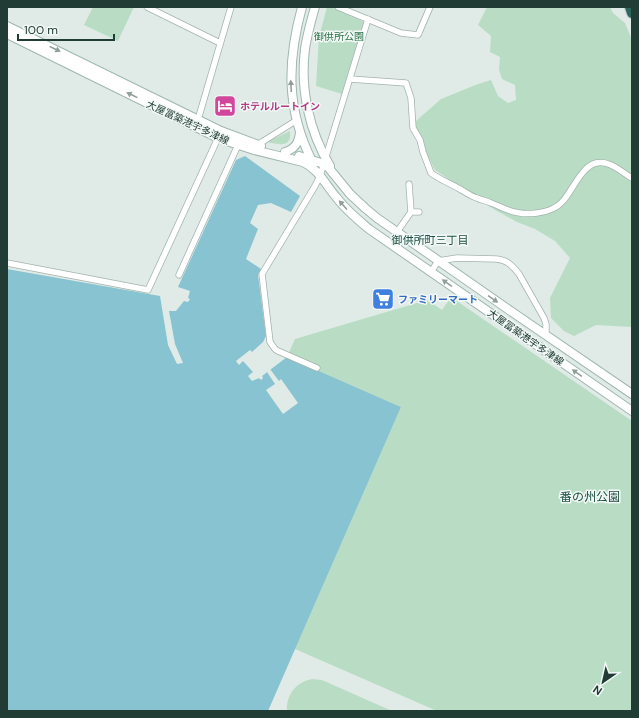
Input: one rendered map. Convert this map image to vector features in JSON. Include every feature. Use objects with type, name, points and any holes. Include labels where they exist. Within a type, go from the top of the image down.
[{"type":"highway","points":[[630,7],[632,13]]},
{"type":"main road","points":[[302,7],[293,46],[291,71],[292,96],[297,120],[308,156],[320,176]]},
{"type":"main road","name":"大屋冨築港宇多津線","points":[[315,7],[308,34],[304,68],[306,102],[325,162],[343,187],[357,202],[397,232],[632,394]]},
{"type":"main road","name":"大屋冨築港宇多津線","points":[[7,26],[197,123],[218,138],[238,145],[308,156],[325,162]]},
{"type":"main road","name":"大屋冨築港宇多津線","points":[[7,34],[197,123],[256,147],[308,164],[320,176],[337,199],[358,220],[632,411]]},
{"type":"main road","points":[[308,156],[313,128]]},
{"type":"main road","points":[[284,152],[289,151],[296,145],[300,131]]},
{"type":"main road","points":[[295,160],[308,156]]},
{"type":"main road","points":[[590,382],[598,371]]},
{"type":"street","points":[[147,7],[220,43]]},
{"type":"street","points":[[197,123],[230,7]]},
{"type":"street","points":[[338,7],[401,33],[418,35],[430,7]]},
{"type":"street","points":[[317,368],[278,351],[272,346],[270,342],[262,274],[320,176],[368,19]]},
{"type":"street","points":[[350,79],[406,82],[410,98],[413,128],[420,140],[431,173],[476,198],[509,211],[537,213],[553,209],[561,203],[583,172],[590,165],[596,162],[603,162],[613,166],[632,178]]},
{"type":"street","points":[[256,147],[297,120]]},
{"type":"street","points":[[7,263],[148,290],[218,138]]},
{"type":"street","points":[[179,276],[238,145]]},
{"type":"street","points":[[397,232],[411,212],[408,184]]},
{"type":"street","points":[[411,212],[419,212]]},
{"type":"street","points":[[431,272],[438,261],[457,258],[496,258],[508,262],[519,274],[544,318],[546,324],[546,335]]},
{"type":"green space","points":[[93,7],[134,7],[118,41],[84,25]]},
{"type":"green space","name":"御供所公園","points":[[327,7],[331,7],[364,22],[342,94],[316,86],[319,37]]},
{"type":"green space","points":[[487,7],[610,7],[613,13],[625,23],[632,40],[632,327],[596,325],[574,336],[564,331],[551,318],[550,298],[570,258],[555,241],[535,229],[517,222],[495,210],[435,170],[415,132],[416,121],[441,99],[478,84],[491,80],[498,96],[508,103],[516,100],[515,85],[502,79],[499,70],[500,57],[490,52],[491,36],[478,25]]},
{"type":"green space","points":[[290,131],[289,141],[287,143],[280,144],[267,142]]},
{"type":"green space","points":[[451,297],[632,421],[632,711],[437,711],[295,649],[401,407],[287,357],[295,339],[427,300],[442,310]]},
{"type":"green space","points":[[312,679],[322,680],[392,711],[287,711],[288,700],[293,690],[301,683]]},
{"type":"water","points":[[245,156],[300,196],[291,212],[271,203],[258,205],[250,223],[258,229],[246,259],[261,269],[258,275],[266,336],[263,342],[252,352],[250,350],[236,361],[239,365],[243,361],[253,372],[248,376],[252,381],[259,378],[261,380],[263,378],[262,376],[287,357],[401,407],[268,711],[7,711],[7,269],[160,296],[168,345],[177,364],[183,363],[175,344],[169,311],[176,311],[184,301],[188,302],[190,299],[188,298],[190,291],[178,287],[236,160]]},
{"type":"pier","points":[[270,369],[279,381],[281,379],[298,403],[283,414],[266,390],[275,384],[267,372]]},
{"type":"place","name":"ホテルルートイン","points":[[225,106]]},
{"type":"place","name":"ファミリーマート","points":[[383,299]]},
{"type":"district","name":"御供所町三丁目","points":[[430,240]]},
{"type":"district","name":"番の州公園","points":[[590,497]]}]
